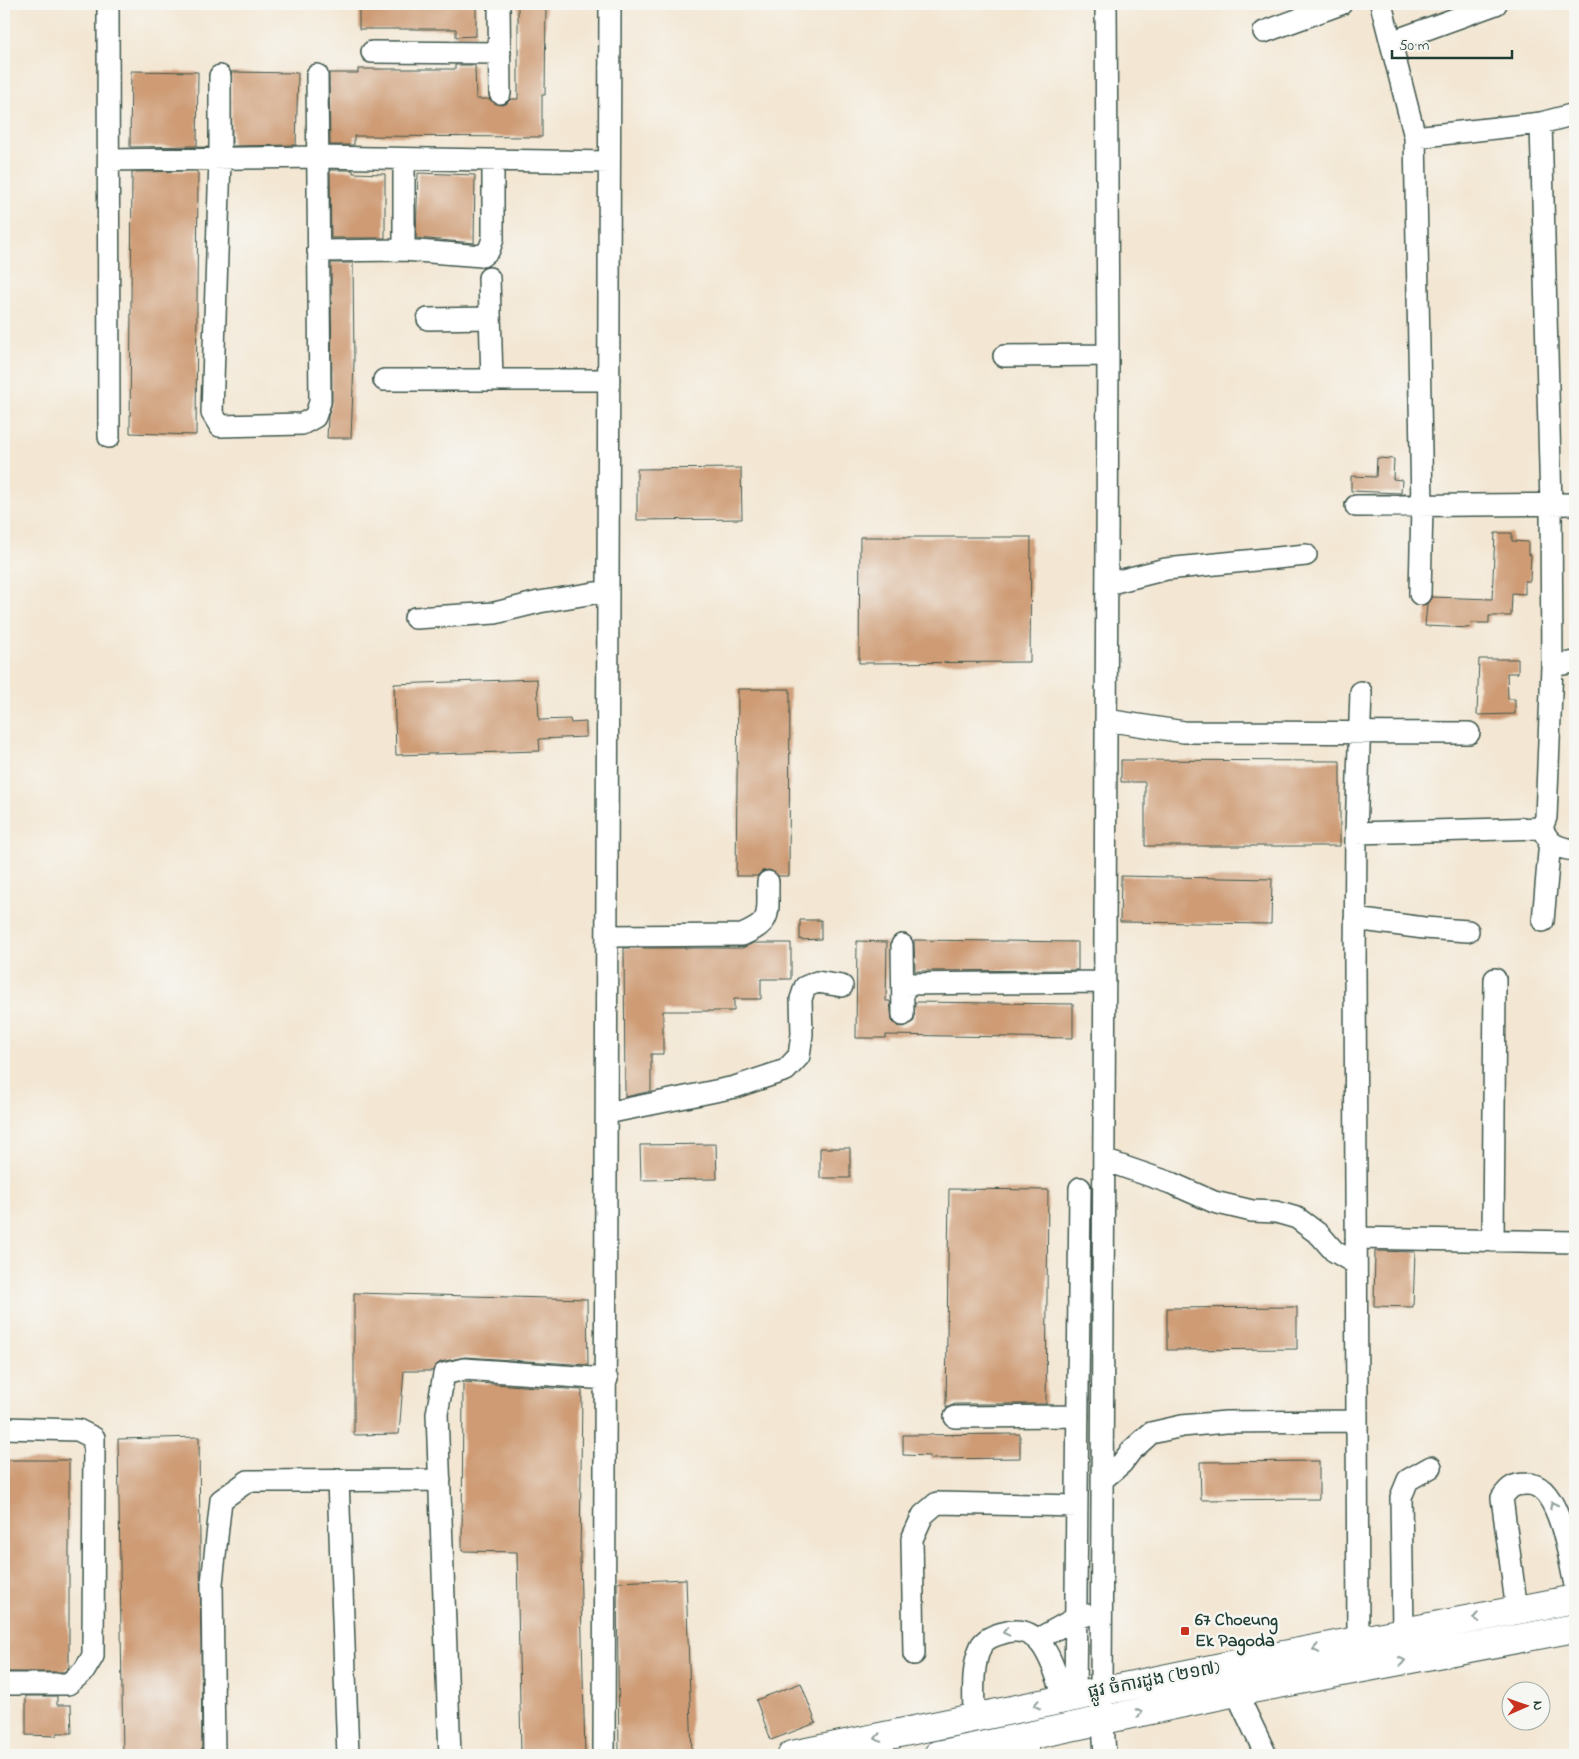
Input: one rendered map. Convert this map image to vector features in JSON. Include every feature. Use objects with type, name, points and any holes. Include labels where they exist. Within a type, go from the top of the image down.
[{"type":"main road","name":"ផ្លូវ ចំការដូង (២១៧)","points":[[792,1755],[1231,1665],[1563,1602]]},
{"type":"main road","points":[[1563,1602],[1565,1630]]},
{"type":"main road","name":"ផ្លូវ ចំការដូង (២១៧)","points":[[938,1755],[1028,1746],[1104,1720],[1236,1692],[1565,1630]]},
{"type":"street","points":[[108,4],[109,437]]},
{"type":"street","points":[[499,4],[500,93]]},
{"type":"street","points":[[604,1755],[607,1379],[607,590],[610,4]]},
{"type":"street","points":[[1105,1755],[1101,1692],[1108,355],[1106,4]]},
{"type":"street","points":[[1264,32],[1341,4]]},
{"type":"street","points":[[1381,4],[1415,137],[1422,506],[1420,594]]},
{"type":"street","points":[[1391,42],[1496,4]]},
{"type":"street","points":[[372,52],[500,53]]},
{"type":"street","points":[[220,76],[220,159],[212,413],[220,426],[302,424],[315,418],[320,402],[317,75]]},
{"type":"street","points":[[1415,137],[1541,123],[1575,114]]},
{"type":"street","points":[[1541,123],[1551,505],[1552,666],[1543,921]]},
{"type":"street","points":[[109,160],[318,158],[610,162]]},
{"type":"street","points":[[404,159],[404,250]]},
{"type":"street","points":[[318,251],[404,250],[482,256],[489,250],[493,239],[493,161]]},
{"type":"street","points":[[489,278],[492,380]]},
{"type":"street","points":[[428,319],[490,318]]},
{"type":"street","points":[[1004,356],[1108,355]]},
{"type":"street","points":[[384,380],[608,380]]},
{"type":"street","points":[[1356,506],[1575,504]]},
{"type":"street","points":[[1107,584],[1166,569],[1306,555]]},
{"type":"street","points":[[415,618],[495,613],[539,602],[607,590]]},
{"type":"street","points":[[1552,666],[1575,662]]},
{"type":"street","points":[[1361,692],[1358,732],[1355,919],[1358,1640],[1363,1668]]},
{"type":"street","points":[[1106,720],[1184,732],[1469,734]]},
{"type":"street","points":[[1356,833],[1546,835],[1556,847],[1575,850]]},
{"type":"street","points":[[607,936],[742,935],[759,928],[766,919],[768,882]]},
{"type":"street","points":[[1355,919],[1424,928],[1468,931]]},
{"type":"street","points":[[902,946],[903,1015]]},
{"type":"street","points":[[1493,1240],[1495,979]]},
{"type":"street","points":[[607,1113],[735,1087],[786,1070],[799,1056],[802,1034],[801,999],[805,987],[817,982],[842,986]]},
{"type":"street","points":[[903,984],[1105,982]]},
{"type":"street","points":[[1104,1160],[1171,1183],[1214,1202],[1252,1211],[1276,1212],[1298,1218],[1320,1235],[1334,1251],[1356,1264]]},
{"type":"street","points":[[1070,1698],[1076,1618],[1080,1188]]},
{"type":"street","points":[[1356,1238],[1575,1242]]},
{"type":"street","points":[[450,1755],[437,1414],[444,1374],[464,1369],[607,1379]]},
{"type":"street","points":[[955,1417],[1078,1416]]},
{"type":"street","points":[[1102,1480],[1122,1463],[1151,1433],[1182,1426],[1226,1422],[1357,1421]]},
{"type":"street","points":[[4,1428],[78,1430],[94,1438],[94,1458],[93,1656],[84,1671],[68,1684],[4,1684]]},
{"type":"street","points":[[1404,1631],[1401,1497],[1408,1480],[1431,1467]]},
{"type":"street","points":[[338,1480],[348,1755]]},
{"type":"street","points":[[214,1755],[212,1582],[220,1500],[248,1481],[440,1480]]},
{"type":"street","points":[[1517,1611],[1502,1498],[1508,1488],[1517,1484],[1534,1483],[1544,1490],[1556,1506],[1575,1586]]},
{"type":"street","points":[[914,1654],[912,1539],[923,1514],[937,1503],[1077,1506]]},
{"type":"street","points":[[1038,1639],[1076,1618],[1102,1611]]},
{"type":"street","points":[[974,1719],[976,1663],[981,1645],[993,1635],[1012,1630],[1026,1631],[1038,1639],[1048,1654],[1070,1698]]},
{"type":"street","points":[[1231,1665],[1236,1692],[1266,1755]]},
{"type":"building","points":[[359,4],[476,4],[476,36],[456,37],[456,29],[359,29]]},
{"type":"building","points":[[518,4],[546,4],[545,95],[542,95],[542,137],[354,136],[354,145],[330,145],[329,73],[358,73],[358,69],[455,69],[455,65],[475,65],[476,99],[489,99],[500,105],[506,104],[511,99],[518,99]]},
{"type":"building","points":[[131,71],[198,72],[197,146],[130,147]]},
{"type":"building","points":[[231,72],[298,73],[296,145],[232,146]]},
{"type":"building","points":[[330,170],[353,170],[353,173],[385,174],[385,238],[331,238]]},
{"type":"building","points":[[196,171],[198,173],[196,435],[130,433],[132,172]]},
{"type":"building","points":[[418,173],[475,175],[474,243],[416,238]]},
{"type":"building","points":[[331,263],[353,263],[354,363],[351,438],[327,438],[328,417],[332,402]]},
{"type":"building","points":[[1377,458],[1394,459],[1393,479],[1402,480],[1401,493],[1351,491],[1351,476],[1376,477]]},
{"type":"building","points":[[741,468],[742,519],[637,520],[637,469]]},
{"type":"building","points":[[1495,533],[1512,533],[1512,541],[1528,542],[1528,554],[1531,555],[1530,581],[1525,581],[1525,594],[1512,593],[1511,616],[1489,616],[1489,623],[1471,623],[1470,628],[1425,626],[1427,604],[1432,597],[1492,599]]},
{"type":"building","points":[[860,537],[1031,537],[1030,662],[859,663]]},
{"type":"building","points":[[1479,659],[1518,659],[1518,673],[1507,673],[1508,699],[1515,699],[1515,714],[1477,715]]},
{"type":"building","points":[[537,679],[539,720],[570,719],[571,723],[586,722],[586,737],[539,739],[540,751],[396,755],[394,684]]},
{"type":"building","points":[[738,689],[790,689],[789,876],[779,876],[769,870],[762,871],[757,876],[736,876]]},
{"type":"building","points":[[1121,760],[1340,761],[1340,846],[1145,846],[1145,782],[1121,782]]},
{"type":"building","points":[[1121,876],[1272,879],[1271,924],[1120,922]]},
{"type":"building","points":[[800,920],[821,920],[821,939],[800,940]]},
{"type":"building","points":[[914,940],[1078,942],[1078,970],[915,971]]},
{"type":"building","points":[[857,941],[887,942],[886,1001],[890,1001],[892,1021],[897,1026],[904,1027],[914,1021],[915,1002],[1073,1004],[1073,1038],[886,1035],[886,1038],[856,1038]]},
{"type":"building","points":[[754,943],[791,943],[791,979],[761,979],[761,999],[734,999],[734,1011],[663,1011],[663,1054],[651,1054],[651,1091],[625,1097],[624,948],[742,948]]},
{"type":"building","points":[[716,1144],[717,1179],[641,1180],[640,1145]]},
{"type":"building","points":[[820,1148],[850,1148],[850,1178],[820,1178]]},
{"type":"building","points":[[949,1189],[1048,1190],[1046,1404],[955,1404],[946,1408]]},
{"type":"building","points":[[1375,1251],[1415,1252],[1413,1307],[1374,1306]]},
{"type":"building","points":[[354,1293],[587,1299],[588,1365],[465,1357],[440,1362],[432,1371],[404,1371],[399,1434],[354,1435]]},
{"type":"building","points":[[1297,1307],[1297,1349],[1167,1350],[1167,1308]]},
{"type":"building","points":[[463,1382],[582,1390],[580,1558],[585,1755],[521,1755],[517,1552],[462,1551]]},
{"type":"building","points":[[1020,1434],[1020,1458],[930,1459],[930,1456],[903,1455],[903,1435]]},
{"type":"building","points":[[199,1437],[202,1755],[123,1755],[118,1439]]},
{"type":"building","points":[[4,1460],[69,1460],[69,1667],[64,1672],[4,1672]]},
{"type":"building","points":[[1319,1461],[1319,1499],[1201,1500],[1200,1462]]},
{"type":"building","points":[[686,1579],[692,1755],[619,1755],[617,1582]]},
{"type":"building","points":[[801,1683],[816,1723],[771,1740],[756,1700]]},
{"type":"building","points":[[26,1696],[57,1696],[57,1705],[71,1705],[72,1733],[57,1733],[57,1736],[26,1735]]},
{"type":"place","name":"67 Choeung Ek Pagoda","points":[[1185,1631]]}]
